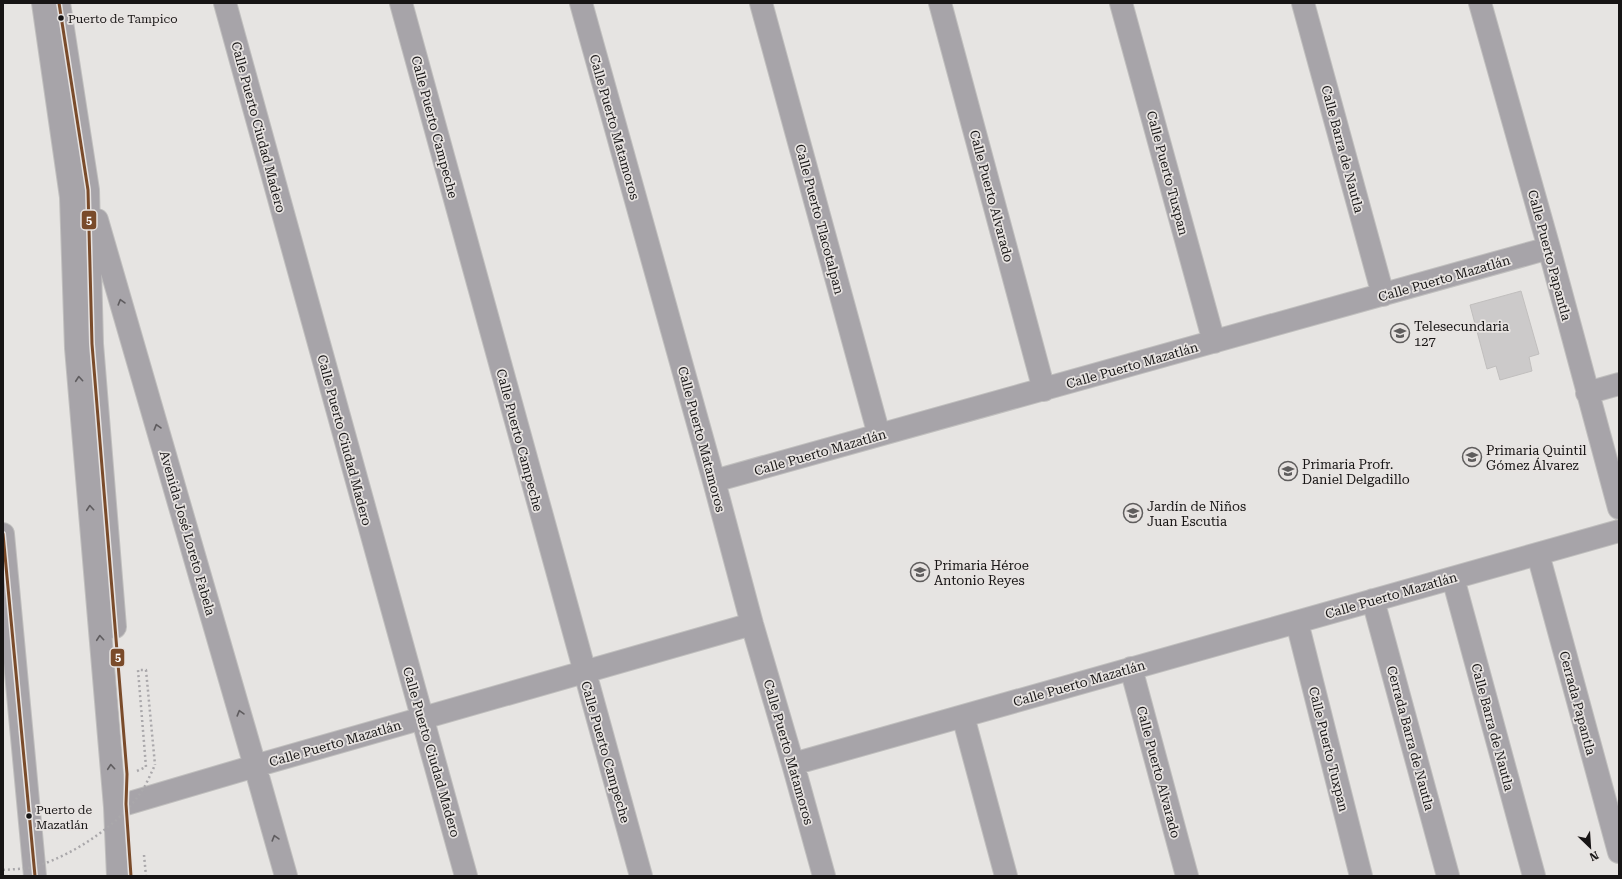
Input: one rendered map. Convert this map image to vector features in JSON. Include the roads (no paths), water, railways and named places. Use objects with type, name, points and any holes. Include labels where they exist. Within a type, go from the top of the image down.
[{"type":"street","points":[[43,3],[71,197],[76,348],[115,807],[118,876]]},
{"type":"street","name":"Avenida José Loreto Fabela","points":[[59,3],[88,190],[92,344],[127,774],[126,804],[131,876]]},
{"type":"street","name":"Calle Puerto Ciudad Madero","points":[[224,3],[466,876]]},
{"type":"street","name":"Calle Puerto Campeche","points":[[401,3],[641,876]]},
{"type":"street","name":"Calle Puerto Matamoros","points":[[581,3],[714,481],[752,624],[824,876]]},
{"type":"street","name":"Calle Puerto Tlacotalpan","points":[[761,3],[879,435]]},
{"type":"street","name":"Calle Puerto Alvarado","points":[[940,3],[1044,390]]},
{"type":"street","name":"Calle Puerto Tuxpan","points":[[1121,3],[1214,342]]},
{"type":"street","name":"Calle Barra de Nautla","points":[[1303,3],[1383,295]]},
{"type":"street","name":"Calle Puerto Papantla","points":[[1480,3],[1549,248],[1619,508]]},
{"type":"street","name":"Avenida José Loreto Fabela","points":[[88,190],[286,876]]},
{"type":"street","name":"Calle Puerto Mazatlán","points":[[714,481],[1549,248]]},
{"type":"street","points":[[1587,393],[1619,384]]},
{"type":"street","name":"Calle Puerto Mazatlán","points":[[793,764],[1619,531]]},
{"type":"street","points":[[3,534],[35,876]]},
{"type":"street","name":"Cerrada Papantla","points":[[1538,554],[1619,852]]},
{"type":"street","name":"Calle Barra de Nautla","points":[[1452,578],[1534,876]]},
{"type":"street","name":"Cerrada Barra de Nautla","points":[[1373,600],[1448,876]]},
{"type":"street","name":"Calle Puerto Tuxpan","points":[[1297,622],[1361,876]]},
{"type":"street","name":"Calle Puerto Mazatlán","points":[[126,804],[752,624]]},
{"type":"street","name":"Calle Puerto Alvarado","points":[[1131,668],[1187,876]]},
{"type":"street","points":[[963,716],[1006,876]]},
{"type":"place","name":"Puerto de Tampico","points":[[61,18]]},
{"type":"place","name":"Telesecundaria 127","points":[[1400,333]]},
{"type":"place","name":"Primaria Quintil Gómez Álvarez","points":[[1472,457]]},
{"type":"place","name":"Primaria Profr. Daniel Delgadillo","points":[[1288,471]]},
{"type":"place","name":"Jardín de Niños Juan Escutia","points":[[1133,513]]},
{"type":"place","name":"Primaria Héroe Antonio Reyes","points":[[920,572]]},
{"type":"place","name":"Puerto de Mazatlán","points":[[29,816]]}]
